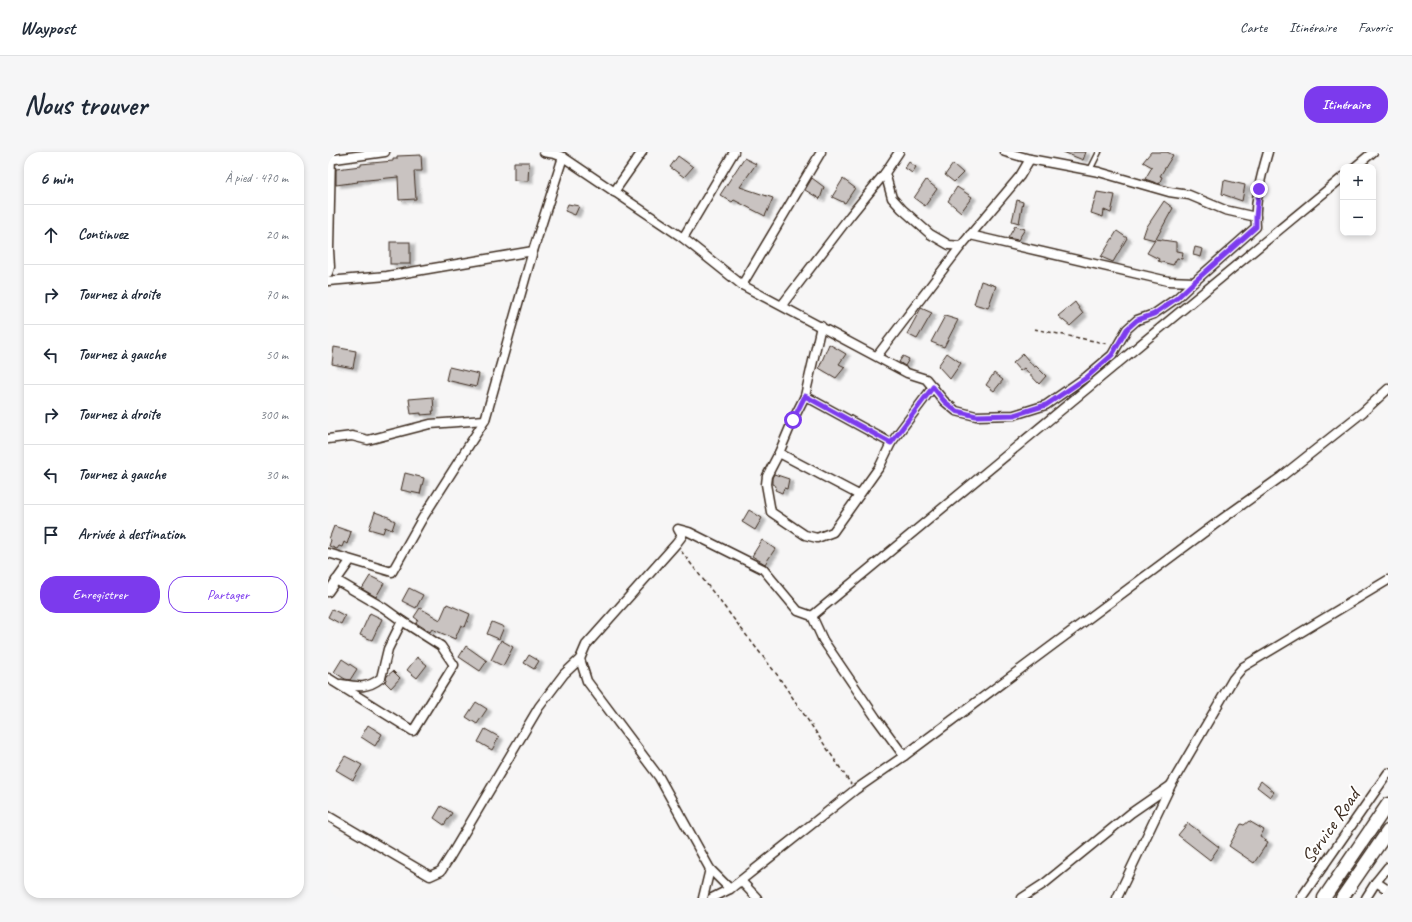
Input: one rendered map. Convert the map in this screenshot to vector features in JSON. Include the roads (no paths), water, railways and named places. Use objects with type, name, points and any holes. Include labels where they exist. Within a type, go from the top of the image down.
[{"type":"main road","points":[[1324,898],[1388,804]]},
{"type":"main road","points":[[1342,898],[1388,831]]},
{"type":"street","points":[[328,273],[330,268],[330,157],[385,152]]},
{"type":"street","points":[[544,152],[558,154],[683,238],[742,285],[907,373],[926,378],[944,401],[956,411],[976,416],[1014,415],[1046,405],[1086,378],[1112,355],[1127,329],[1137,320],[1154,314],[1177,298],[1256,227],[1259,189],[1268,152]]},
{"type":"street","points":[[614,192],[642,152]]},
{"type":"street","points":[[683,238],[734,152]]},
{"type":"street","points":[[742,285],[822,152]]},
{"type":"street","points":[[782,306],[899,152]]},
{"type":"street","points":[[1005,152],[1030,159],[1090,171],[1169,192],[1188,195],[1225,210],[1256,217]]},
{"type":"street","points":[[1359,164],[1373,152]]},
{"type":"street","points":[[328,553],[350,561],[392,572],[422,519],[485,420],[533,251],[558,154]]},
{"type":"street","points":[[877,356],[961,246],[1020,176],[1030,159]]},
{"type":"street","points":[[884,173],[892,198],[902,209],[930,234],[950,245],[961,246]]},
{"type":"street","points":[[812,616],[1340,179]]},
{"type":"street","points":[[970,235],[1168,281],[1194,282]]},
{"type":"street","points":[[328,281],[387,276],[533,251]]},
{"type":"street","points":[[821,326],[805,396],[793,420],[780,453],[767,476],[766,484],[772,512],[805,535],[817,538],[833,532],[880,466],[891,443],[933,387]]},
{"type":"street","points":[[712,898],[730,889],[855,790],[904,756],[1222,519],[1281,477],[1364,412],[1388,389]]},
{"type":"street","points":[[805,396],[891,443]]},
{"type":"street","points":[[328,439],[352,436],[368,440],[430,424],[485,420]]},
{"type":"street","points":[[780,453],[859,495]]},
{"type":"street","points":[[328,816],[430,876],[441,870],[539,707],[564,674],[580,659],[586,645],[676,544],[682,536],[678,529],[689,532],[763,569],[798,611],[812,616],[823,640],[876,718],[904,756]]},
{"type":"street","points":[[328,592],[350,561]]},
{"type":"street","points":[[328,678],[414,731],[454,665],[441,646],[384,608],[336,580]]},
{"type":"street","points":[[1117,898],[1170,785],[1233,679],[1243,667],[1388,580]]},
{"type":"street","points":[[336,683],[358,687],[372,684],[381,678],[388,649],[402,621]]},
{"type":"street","points":[[580,659],[587,681],[659,777],[710,869],[730,889]]},
{"type":"street","name":"Service Road","points":[[1301,898],[1388,773]]},
{"type":"street","points":[[1022,898],[1045,883],[1131,814],[1170,785]]},
{"type":"street","points":[[1366,898],[1388,867]]},
{"type":"street","points":[[703,898],[710,869]]},
{"type":"street","points":[[741,880],[757,898]]},
{"type":"street","points":[[1376,882],[1388,890]]},
{"type":"lane","points":[[1090,171],[1099,152]]}]
